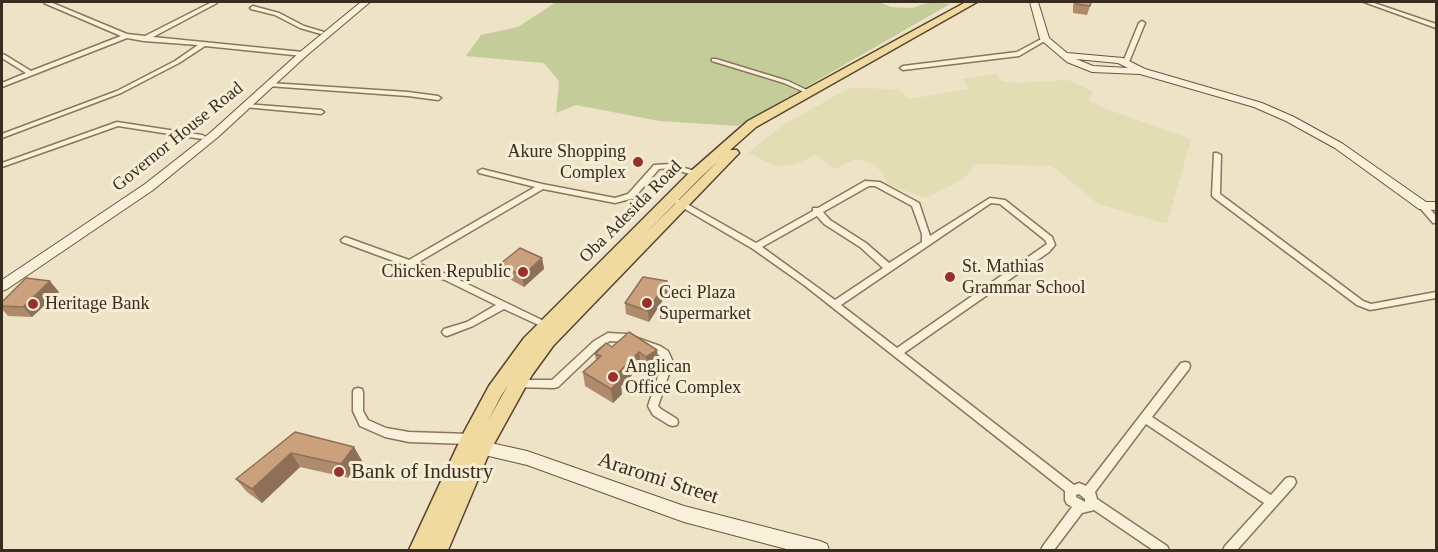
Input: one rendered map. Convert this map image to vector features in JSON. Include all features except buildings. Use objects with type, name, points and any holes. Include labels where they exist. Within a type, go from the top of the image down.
[{"type":"main road","name":"Governor House Road","points":[[2,286],[149,187],[270,85],[321,32],[364,2]]},
{"type":"main road","name":"Governor House Road","points":[[2,277],[133,192],[364,2]]},
{"type":"main road","name":"Oba Adesida Road","points":[[419,550],[476,443],[547,342],[677,202],[696,174],[752,124],[806,91],[972,2]]},
{"type":"main road","name":"Oba Adesida Road","points":[[438,550],[495,391],[544,325],[731,154],[783,115],[986,2]]},
{"type":"main road","points":[[1034,2],[1045,39],[1064,55],[1092,69],[1142,71],[1238,98],[1290,118],[1339,146],[1423,206],[1437,206]]},
{"type":"main road","points":[[1064,55],[1111,58],[1126,62],[1142,71]]},
{"type":"main road","name":"Araromi Street","points":[[476,443],[527,458],[684,514],[820,550]]},
{"type":"street","points":[[46,2],[126,36],[299,54]]},
{"type":"street","points":[[144,39],[215,2]]},
{"type":"street","points":[[1367,2],[1437,26]]},
{"type":"street","points":[[253,8],[321,32]]},
{"type":"street","points":[[1126,62],[1142,23]]},
{"type":"street","points":[[2,85],[126,36]]},
{"type":"street","points":[[903,68],[1019,54],[1045,39]]},
{"type":"street","points":[[2,136],[119,93],[177,62],[202,45]]},
{"type":"street","points":[[3,56],[31,74]]},
{"type":"street","points":[[714,60],[786,82],[806,91]]},
{"type":"street","points":[[270,85],[438,98]]},
{"type":"street","points":[[246,106],[321,112]]},
{"type":"street","points":[[2,165],[117,124],[202,137]]},
{"type":"street","points":[[1217,155],[1215,192],[1220,199],[1360,303],[1370,307],[1437,295]]},
{"type":"street","points":[[482,171],[615,201],[631,196],[657,167],[670,166],[696,174]]},
{"type":"street","points":[[756,247],[864,183],[877,184],[916,205],[926,234],[926,244]]},
{"type":"street","points":[[411,263],[542,186]]},
{"type":"street","points":[[835,304],[993,199],[1002,202],[1051,242],[1046,250],[898,352]]},
{"type":"street","points":[[677,202],[756,247],[835,304],[1072,490]]},
{"type":"street","points":[[1423,206],[1437,221]]},
{"type":"street","points":[[816,210],[827,222],[863,245],[889,268]]},
{"type":"street","points":[[806,217],[827,222]]},
{"type":"street","points":[[345,240],[411,263],[544,325]]},
{"type":"street","points":[[447,332],[470,324],[502,305]]},
{"type":"street","points":[[517,384],[554,384],[597,344],[608,337],[626,338],[657,348],[664,354],[668,362],[653,406],[657,412],[673,422]]},
{"type":"street","points":[[1072,490],[1070,496],[1079,507],[1088,508],[1090,498],[1145,418],[1185,366]]},
{"type":"street","points":[[358,392],[358,411],[364,423],[385,432],[409,437],[476,443]]},
{"type":"street","points":[[1145,418],[1272,502]]},
{"type":"street","points":[[1229,550],[1290,482]]},
{"type":"street","points":[[1072,490],[1079,488],[1162,550]]},
{"type":"street","points":[[1047,550],[1079,507]]},
{"type":"shaded area","points":[[996,74],[1003,81],[1015,83],[1068,80],[1093,91],[1089,100],[1093,104],[1191,139],[1167,224],[1098,204],[1052,166],[977,164],[962,180],[926,198],[889,185],[881,171],[871,163],[856,159],[835,169],[816,155],[793,165],[776,166],[748,153],[784,124],[850,88],[899,89],[909,99],[969,89],[962,79]]},
{"type":"green space","points":[[556,2],[879,2],[891,7],[912,8],[930,2],[950,4],[738,126],[659,121],[576,105],[556,113],[559,81],[544,63],[466,56],[481,35],[518,27]]},
{"type":"place","name":"Akure Shopping Complex","points":[[638,162]]},
{"type":"place","name":"Chicken Republic","points":[[523,272]]},
{"type":"place","name":"St. Mathias Grammar School","points":[[950,277]]},
{"type":"place","name":"Ceci Plaza Supermarket","points":[[647,303]]},
{"type":"place","name":"Heritage Bank","points":[[33,304]]},
{"type":"place","name":"Anglican Office Complex","points":[[613,377]]},
{"type":"place","name":"Bank of Industry","points":[[339,472]]}]
